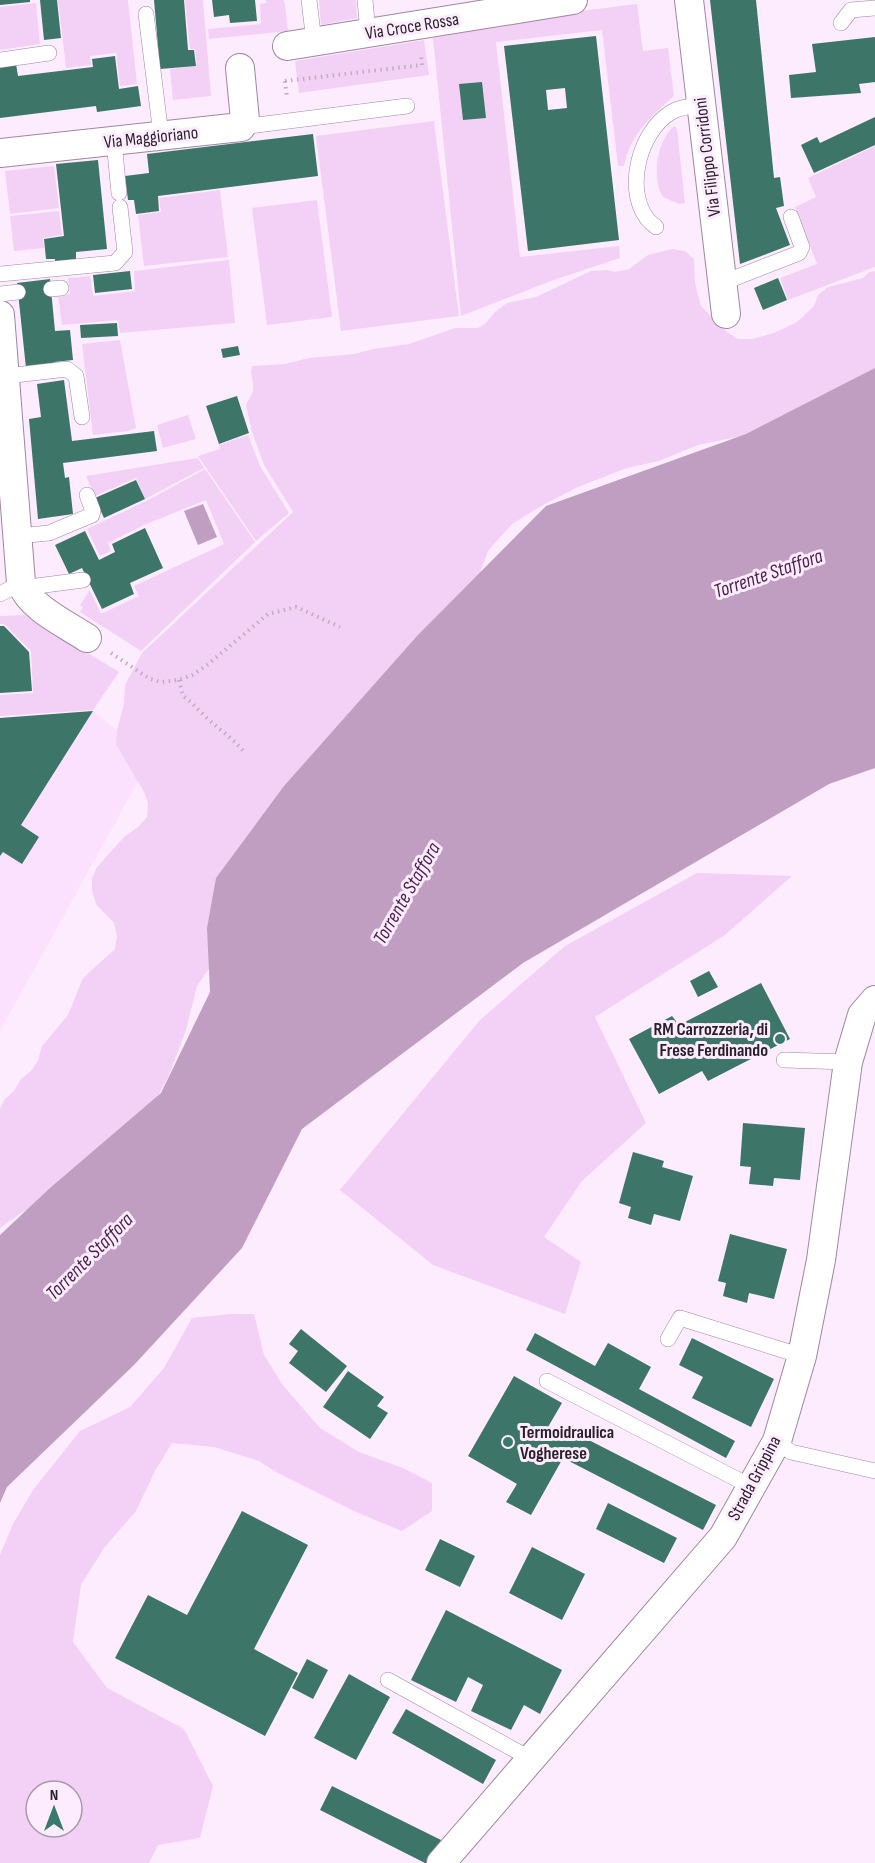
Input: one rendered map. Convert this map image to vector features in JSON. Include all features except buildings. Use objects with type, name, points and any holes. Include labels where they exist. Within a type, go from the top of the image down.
[{"type":"street","name":"Via Croce Rossa","points":[[295,53],[368,33],[418,25],[507,5],[573,0]]},
{"type":"street","name":"Via Filippo Corridoni","points":[[689,0],[726,314]]},
{"type":"street","points":[[240,68],[245,120],[241,127]]},
{"type":"street","name":"Via Maggioriano","points":[[0,153],[241,127]]},
{"type":"street","points":[[1,329],[6,376],[6,457],[18,536],[15,590],[87,638]]},
{"type":"street","name":"Strada Grippina","points":[[441,1863],[723,1537],[777,1441],[802,1356],[821,1260],[848,1062],[862,1015],[875,1000]]},
{"type":"lane","points":[[295,53],[309,0]]},
{"type":"lane","points":[[365,0],[368,33]]},
{"type":"lane","points":[[841,23],[851,10],[875,8]]},
{"type":"lane","points":[[146,14],[160,135]]},
{"type":"lane","points":[[0,60],[49,53]]},
{"type":"lane","points":[[656,227],[646,218],[637,196],[637,175],[644,146],[656,125],[669,113],[680,108],[701,105]]},
{"type":"lane","points":[[241,127],[407,106]]},
{"type":"lane","points":[[0,274],[115,263],[124,252],[114,141]]},
{"type":"lane","points":[[722,283],[799,253],[802,247],[791,217]]},
{"type":"lane","points":[[0,294],[18,292]]},
{"type":"lane","points":[[6,376],[67,369],[76,376],[82,417]]},
{"type":"lane","points":[[18,536],[49,533],[92,515],[93,511],[87,495]]},
{"type":"lane","points":[[15,590],[83,580]]},
{"type":"lane","points":[[784,1060],[848,1062]]},
{"type":"lane","points":[[668,1339],[680,1318],[802,1356]]},
{"type":"lane","points":[[547,1381],[752,1487]]},
{"type":"lane","points":[[777,1441],[791,1452],[875,1471]]},
{"type":"lane","points":[[388,1680],[531,1759]]},
{"type":"path","points":[[285,81],[422,64],[418,25]]},
{"type":"path","points":[[279,102],[288,101],[285,81],[295,53]]},
{"type":"path","points":[[87,638],[150,679],[160,682],[178,680],[192,675],[268,614],[296,607],[340,627]]},
{"type":"path","points":[[178,680],[183,696],[234,740],[245,753]]},
{"type":"shaded area","points":[[58,0],[128,0],[137,84],[120,86],[116,53],[90,56],[91,65],[66,68]]},
{"type":"shaded area","points":[[185,0],[203,0],[211,96],[173,100],[170,69],[197,66],[195,49],[190,49]]},
{"type":"shaded area","points":[[266,0],[283,0],[288,31],[209,39],[208,29],[261,24],[260,4],[266,3]]},
{"type":"shaded area","points":[[319,0],[356,0],[357,18],[321,25]]},
{"type":"shaded area","points":[[36,3],[40,44],[0,50],[0,7]]},
{"type":"shaded area","points":[[637,4],[643,51],[668,48],[674,96],[643,126],[631,145],[624,166],[618,166],[602,30],[496,42],[520,257],[619,246],[620,258],[551,281],[461,316],[433,38],[581,11]]},
{"type":"shaded area","points":[[424,40],[429,75],[299,93],[295,61]]},
{"type":"shaded area","points":[[434,121],[459,316],[341,331],[316,136]]},
{"type":"shaded area","points":[[675,126],[685,203],[679,204],[663,197],[657,180],[660,149]]},
{"type":"shaded area","points":[[875,146],[875,267],[788,300],[780,278],[817,264],[795,207],[816,197],[808,178]]},
{"type":"shaded area","points":[[54,166],[59,208],[10,214],[5,171]]},
{"type":"shaded area","points":[[220,190],[228,257],[144,266],[138,215],[161,212],[159,198]]},
{"type":"shaded area","points":[[317,200],[332,317],[267,325],[252,208]]},
{"type":"shaded area","points":[[59,211],[62,235],[43,238],[44,248],[14,251],[10,216]]},
{"type":"shaded area","points":[[672,249],[685,251],[694,259],[695,283],[701,306],[727,332],[738,339],[752,339],[774,333],[797,322],[814,306],[818,295],[828,287],[863,278],[869,272],[875,271],[875,409],[698,445],[659,461],[627,468],[578,487],[512,524],[488,551],[472,595],[197,986],[186,1030],[169,1075],[155,1102],[50,1199],[21,1213],[0,1228],[0,1109],[4,1100],[14,1091],[21,1079],[32,1070],[42,1046],[68,1015],[83,978],[115,949],[117,936],[114,923],[96,904],[92,891],[92,878],[97,867],[124,837],[147,817],[148,803],[144,792],[116,744],[124,704],[125,685],[142,653],[293,512],[264,465],[252,432],[246,405],[253,391],[252,366],[285,364],[309,358],[354,354],[409,344],[455,328],[478,328],[507,303],[536,297],[591,271],[615,272],[629,269],[648,255]]},
{"type":"shaded area","points":[[229,260],[235,323],[120,333],[118,320],[62,325],[58,295],[70,294],[68,278],[90,276],[93,296],[135,291],[134,271]]},
{"type":"shaded area","points":[[120,340],[136,428],[93,435],[82,344]]},
{"type":"shaded area","points":[[188,415],[196,439],[163,448],[157,425]]},
{"type":"shaded area","points":[[248,435],[260,466],[289,513],[256,541],[198,456],[220,449],[219,445]]},
{"type":"shaded area","points":[[198,458],[204,468],[145,499],[136,478],[95,496],[86,476]]},
{"type":"shaded area","points":[[205,469],[255,542],[141,651],[80,612],[83,607],[80,605],[90,590],[101,614],[139,596],[134,586],[224,544],[206,500],[144,525],[108,543],[111,551],[100,556],[87,529],[150,499]]},
{"type":"shaded area","points":[[25,615],[119,672],[93,710],[0,716],[0,695],[33,693],[31,651],[4,624],[0,624],[0,616]]},
{"type":"shaded area","points":[[93,711],[151,758],[0,1031],[0,718]]},
{"type":"shaded area","points":[[697,873],[792,876],[725,935],[595,1017],[646,1123],[582,1181],[544,1237],[581,1262],[565,1314],[433,1265],[340,1190],[480,1020],[565,946]]},
{"type":"shaded area","points":[[254,1314],[264,1355],[282,1384],[320,1428],[359,1452],[403,1468],[432,1483],[432,1511],[402,1531],[358,1513],[276,1472],[259,1461],[214,1447],[172,1443],[155,1471],[136,1511],[104,1548],[81,1585],[73,1642],[107,1688],[184,1729],[213,1786],[200,1838],[158,1845],[149,1863],[0,1863],[0,1555],[13,1524],[33,1490],[80,1431],[130,1407],[164,1368],[192,1318]]},
{"type":"water","name":"Torrente Staffora","points":[[875,368],[875,768],[829,784],[523,963],[302,1129],[242,1248],[134,1365],[7,1487],[0,1503],[0,1235],[50,1188],[161,1093],[210,992],[207,928],[216,878],[284,786],[417,636],[546,506],[746,434]]},
{"type":"water","points":[[203,504],[217,537],[198,545],[184,511]]},
{"type":"place","name":"RM Carrozzeria, di Frese Ferdinando","points":[[780,1039]]},
{"type":"place","name":"Termoidraulica Vogherese","points":[[508,1442]]}]
